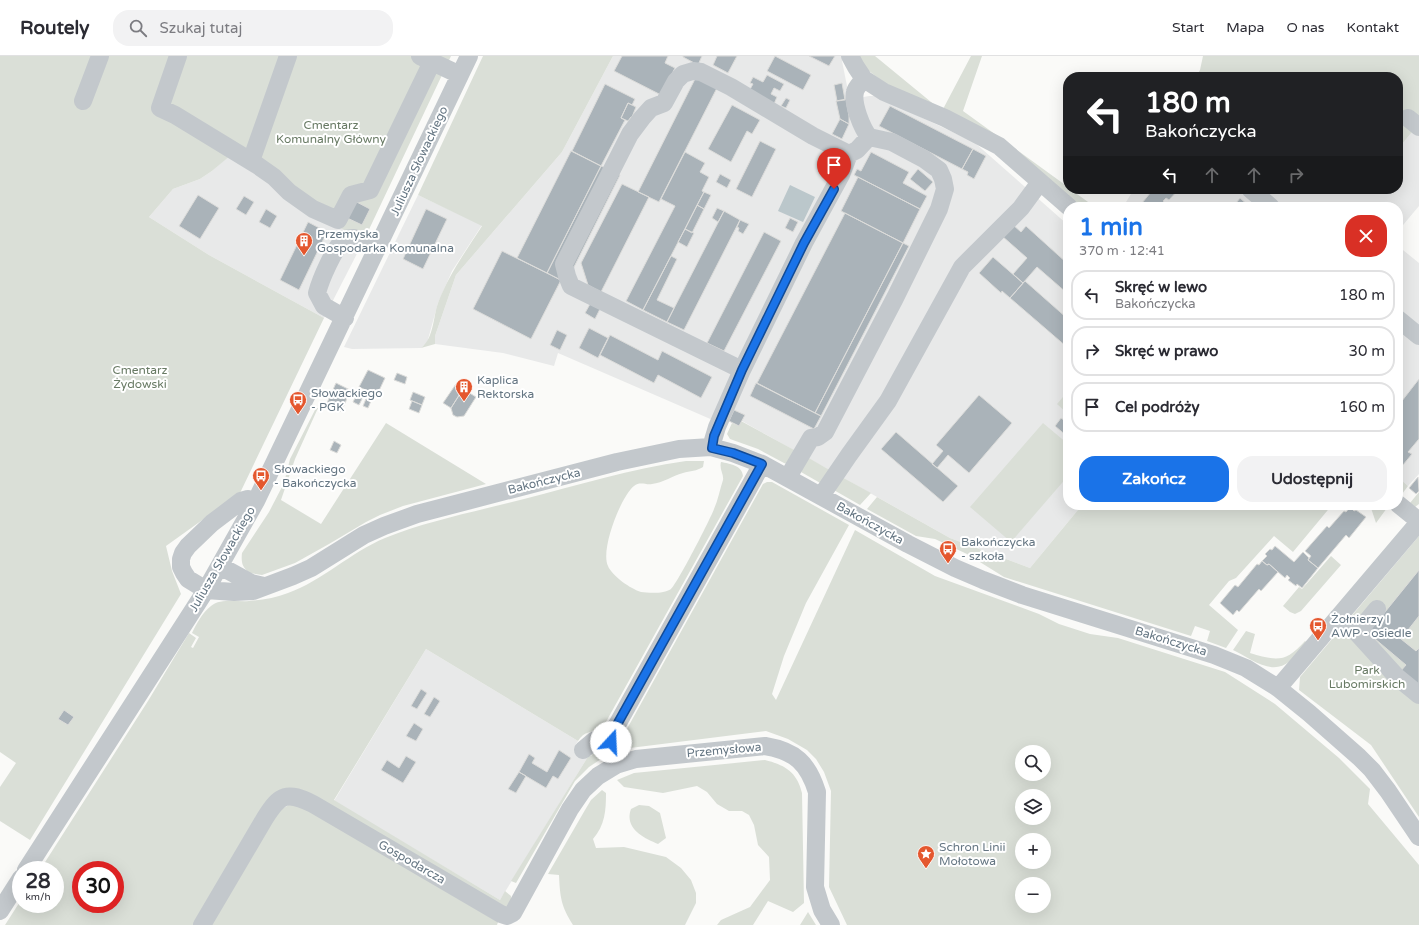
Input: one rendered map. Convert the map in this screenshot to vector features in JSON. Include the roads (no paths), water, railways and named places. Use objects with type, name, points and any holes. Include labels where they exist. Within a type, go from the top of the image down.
[{"type":"street","points":[[83,101],[100,56]]},
{"type":"street","points":[[178,56],[160,108],[175,115],[252,161],[274,177],[289,192],[313,210],[338,220],[351,195],[370,190],[426,59],[460,75]]},
{"type":"street","points":[[252,161],[288,56]]},
{"type":"street","name":"Juliusza Słowackiego","points":[[32,861],[206,590],[256,501],[345,318],[469,56]]},
{"type":"street","points":[[850,56],[864,79],[884,92],[945,118],[999,146],[1063,202]]},
{"type":"street","points":[[742,370],[571,286],[564,264],[630,134],[651,108],[664,103],[676,81],[683,74],[693,70],[701,72],[732,87],[813,136],[849,154]]},
{"type":"street","points":[[788,477],[811,438],[818,437],[825,432],[895,298],[939,209],[945,189],[939,170],[924,159],[892,142],[869,137],[860,122],[855,98],[855,92],[864,79]]},
{"type":"street","points":[[712,448],[717,427],[742,370],[804,243],[841,175],[849,154],[858,150],[869,137]]},
{"type":"street","points":[[821,496],[849,454],[888,401],[962,266],[1021,208],[1040,182]]},
{"type":"street","points":[[1256,194],[1265,202]]},
{"type":"street","points":[[324,221],[354,238],[378,248]]},
{"type":"street","points":[[345,318],[324,306],[317,293],[319,285],[339,244],[344,239],[354,238]]},
{"type":"street","points":[[1403,322],[1419,336]]},
{"type":"street","name":"Bakończycka","points":[[206,590],[234,592],[253,591],[311,568],[371,532],[417,514],[647,455],[679,449],[712,448],[733,453],[762,464],[920,550],[955,568],[983,580],[1022,595],[1214,655],[1246,668],[1278,688],[1360,757],[1388,791],[1419,837]]},
{"type":"street","points":[[616,765],[611,742],[613,732],[762,464]]},
{"type":"street","points":[[206,590],[194,584],[184,573],[181,567],[183,553],[197,536],[238,504],[248,499],[256,501]]},
{"type":"street","points":[[1278,688],[1419,522],[1403,508]]},
{"type":"street","points":[[220,566],[251,583],[264,586]]},
{"type":"street","points":[[1357,633],[1377,609]]},
{"type":"street","points":[[1338,617],[1357,633],[1397,677],[1419,695]]},
{"type":"street","points":[[584,750],[595,740],[611,742]]},
{"type":"street","name":"Przemysłowa","points":[[616,765],[636,759],[765,746],[781,749],[794,755],[803,764],[813,778],[817,792],[815,887],[822,910],[831,925]]},
{"type":"street","name":"Gospodarcza","points":[[202,925],[274,804],[281,798],[290,796],[300,797],[313,804],[501,914],[506,920],[513,913],[570,809],[583,790],[598,776],[616,765]]},
{"type":"street","points":[[0,911],[12,892]]},
{"type":"place","name":"Przemyska Gospodarka Komunalna","points":[[304,256]]},
{"type":"place","name":"Kaplica Rektorska","points":[[464,402]]},
{"type":"place","name":"Słowackiego - PGK","points":[[298,415]]},
{"type":"place","name":"Słowackiego - Bakończycka","points":[[261,491]]},
{"type":"place","name":"Bakończycka - szkoła","points":[[948,564]]},
{"type":"place","name":"Żołnierzy I AWP - osiedle","points":[[1318,641]]},
{"type":"place","name":"Schron Linii Mołotowa","points":[[926,869]]},
{"type":"park label","name":"Cmentarz Komunalny Główny","points":[[331,132]]},
{"type":"park label","name":"Cmentarz Żydowski","points":[[140,377]]},
{"type":"park label","name":"Park Lubomirskich","points":[[1367,677]]}]
